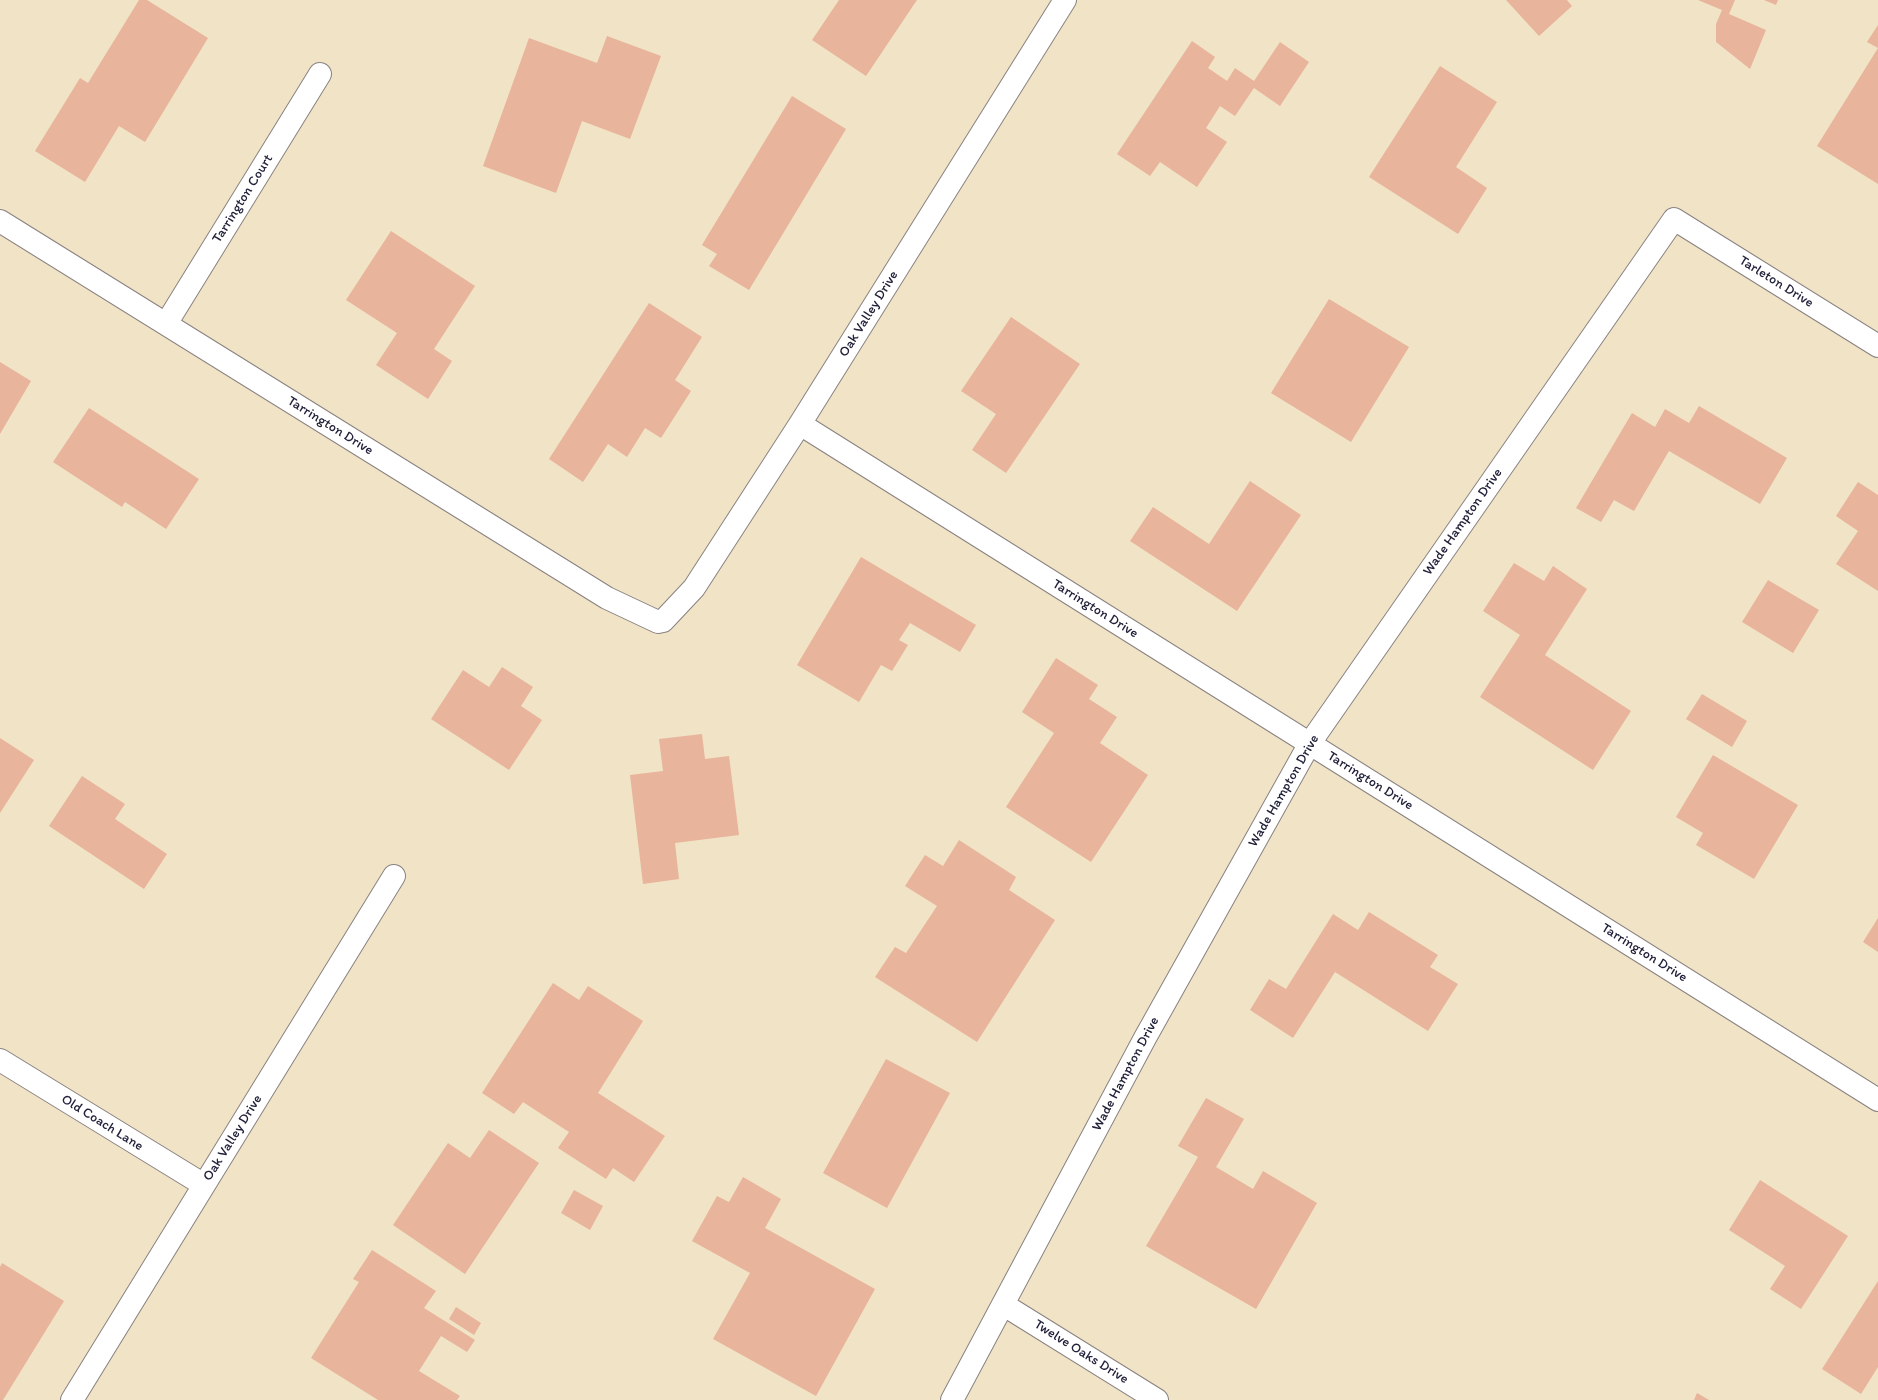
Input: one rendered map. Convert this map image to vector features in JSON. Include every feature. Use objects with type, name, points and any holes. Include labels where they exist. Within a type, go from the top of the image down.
[{"type":"street","name":"Oak Valley Drive","points":[[663,621],[694,588],[800,424],[1065,0]]},
{"type":"street","name":"Tarrington Court","points":[[166,324],[320,74]]},
{"type":"street","name":"Tarleton Drive","points":[[1674,219],[1878,346]]},
{"type":"street","name":"Wade Hampton Drive","points":[[952,1400],[1145,1038],[1310,743],[1674,219]]},
{"type":"street","name":"Tarrington Drive","points":[[0,221],[607,598],[658,622],[663,621]]},
{"type":"street","name":"Tarrington Drive","points":[[800,424],[1878,1100]]},
{"type":"street","name":"Oak Valley Drive","points":[[72,1400],[394,876]]},
{"type":"street","name":"Old Coach Lane","points":[[0,1060],[204,1185]]},
{"type":"street","name":"Twelve Oaks Drive","points":[[1004,1305],[1158,1400]]},
{"type":"building","points":[[139,0],[147,0],[208,38],[145,142],[119,126],[85,182],[35,151],[80,78],[88,83]]},
{"type":"building","points":[[839,0],[917,0],[866,76],[812,40]]},
{"type":"building","points":[[1506,0],[1567,0],[1572,6],[1539,36]]},
{"type":"building","points":[[1698,0],[1735,0],[1729,14],[1766,30],[1750,69],[1716,42],[1716,24],[1722,10]]},
{"type":"building","points":[[1764,0],[1778,0],[1776,5]]},
{"type":"building","points":[[1878,25],[1878,48],[1867,42]]},
{"type":"building","points":[[607,36],[661,56],[630,139],[582,121],[556,193],[483,166],[529,38],[597,63]]},
{"type":"building","points":[[1192,41],[1215,57],[1208,68],[1227,81],[1235,68],[1254,81],[1280,42],[1309,62],[1280,106],[1254,88],[1235,116],[1220,106],[1206,128],[1227,142],[1197,187],[1160,162],[1150,176],[1117,154]]},
{"type":"building","points":[[1878,48],[1878,184],[1817,146]]},
{"type":"building","points":[[1440,66],[1497,102],[1456,167],[1487,188],[1458,234],[1369,177]]},
{"type":"building","points":[[792,96],[846,129],[749,290],[709,266],[717,254],[702,245]]},
{"type":"building","points":[[391,231],[475,286],[434,349],[452,361],[428,399],[376,365],[397,333],[346,300]]},
{"type":"building","points":[[1329,299],[1409,347],[1351,442],[1271,393]]},
{"type":"building","points":[[649,303],[702,337],[675,380],[691,391],[661,438],[645,428],[627,457],[608,444],[583,482],[549,459]]},
{"type":"building","points":[[1011,317],[1080,364],[1006,473],[972,450],[996,414],[961,391]]},
{"type":"building","points":[[0,362],[31,381],[0,434]]},
{"type":"building","points":[[1699,406],[1787,458],[1760,504],[1669,451],[1634,511],[1614,500],[1601,522],[1576,508],[1632,413],[1655,427],[1665,409],[1689,423]]},
{"type":"building","points":[[89,408],[199,479],[166,529],[125,502],[122,507],[53,462]]},
{"type":"building","points":[[1250,481],[1301,515],[1237,611],[1130,541],[1153,507],[1209,544]]},
{"type":"building","points":[[1858,482],[1878,495],[1878,591],[1836,564],[1858,531],[1836,516]]},
{"type":"building","points":[[861,557],[976,625],[960,652],[910,623],[899,640],[908,645],[892,671],[881,665],[859,702],[797,665]]},
{"type":"building","points":[[1514,563],[1544,581],[1553,566],[1587,589],[1545,655],[1631,711],[1593,770],[1480,697],[1520,635],[1483,611]]},
{"type":"building","points":[[1768,580],[1819,610],[1793,653],[1742,622]]},
{"type":"building","points":[[1056,658],[1098,685],[1089,699],[1117,717],[1100,743],[1148,775],[1091,862],[1006,807],[1054,733],[1022,712]]},
{"type":"building","points":[[502,667],[533,687],[521,706],[542,720],[509,770],[431,719],[463,670],[489,687]]},
{"type":"building","points":[[1702,694],[1747,721],[1732,747],[1686,719]]},
{"type":"building","points":[[702,734],[705,759],[729,756],[739,835],[675,843],[679,879],[643,884],[630,775],[663,771],[659,739]]},
{"type":"building","points":[[0,738],[34,760],[0,813]]},
{"type":"building","points":[[1713,755],[1798,805],[1754,879],[1696,845],[1703,833],[1676,817]]},
{"type":"building","points":[[82,776],[125,804],[115,819],[167,854],[144,889],[49,826]]},
{"type":"building","points":[[959,840],[1016,877],[1009,890],[1055,920],[977,1042],[875,977],[895,947],[906,953],[937,906],[905,886],[925,855],[943,866]]},
{"type":"building","points":[[1369,912],[1438,955],[1430,967],[1458,984],[1428,1031],[1335,972],[1293,1038],[1250,1010],[1269,979],[1286,989],[1333,914],[1358,930]]},
{"type":"building","points":[[1878,918],[1878,952],[1863,942]]},
{"type":"building","points":[[553,983],[579,1000],[588,986],[643,1021],[598,1093],[665,1136],[634,1182],[613,1168],[606,1179],[558,1148],[569,1132],[523,1102],[514,1114],[482,1093]]},
{"type":"building","points":[[886,1059],[950,1093],[887,1208],[823,1173]]},
{"type":"building","points":[[1206,1098],[1244,1119],[1216,1167],[1253,1189],[1263,1171],[1317,1203],[1256,1309],[1146,1246],[1198,1157],[1178,1146]]},
{"type":"building","points":[[489,1130],[539,1163],[465,1274],[393,1225],[448,1143],[470,1158]]},
{"type":"building","points":[[743,1177],[781,1199],[765,1228],[875,1289],[816,1396],[713,1339],[750,1273],[692,1241],[717,1196],[729,1202]]},
{"type":"building","points":[[1760,1180],[1848,1236],[1801,1309],[1770,1289],[1785,1266],[1729,1230]]},
{"type":"building","points":[[574,1190],[603,1206],[590,1230],[561,1213]]},
{"type":"building","points":[[372,1250],[436,1291],[424,1308],[475,1340],[467,1352],[441,1336],[419,1371],[460,1396],[457,1400],[378,1400],[311,1358],[359,1282],[353,1279]]},
{"type":"building","points":[[2,1263],[64,1301],[3,1400],[0,1400],[0,1267]]},
{"type":"building","points":[[1878,1281],[1878,1367],[1861,1394],[1822,1369]]},
{"type":"building","points":[[456,1307],[481,1323],[474,1335],[449,1319]]},
{"type":"building","points":[[1697,1393],[1709,1400],[1694,1400]]}]
